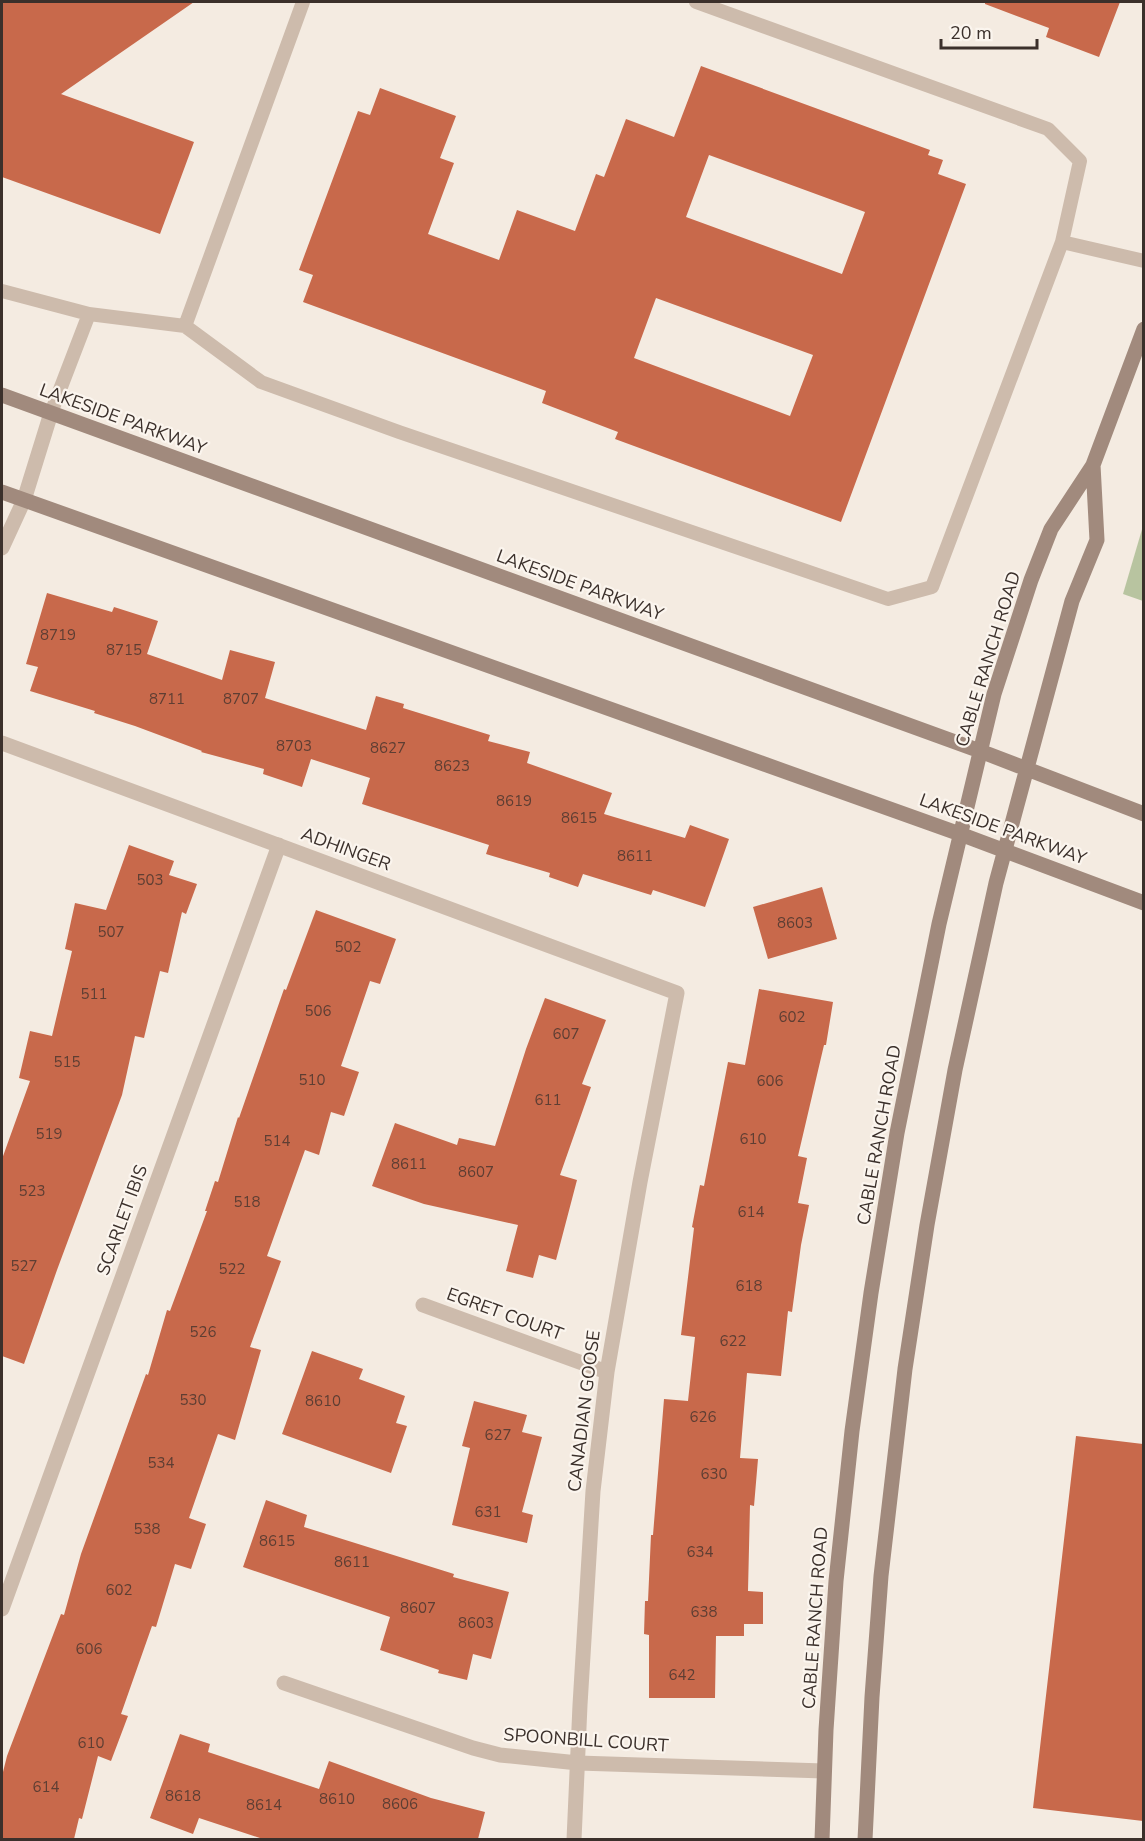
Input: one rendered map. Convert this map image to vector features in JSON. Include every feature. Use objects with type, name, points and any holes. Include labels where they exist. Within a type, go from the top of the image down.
[{"type":"street","name":"CABLE RANCH ROAD","points":[[822,1839],[836,1581],[861,1362],[897,1133],[937,936],[994,694],[1012,634],[1051,529],[1094,465],[1143,329]]},
{"type":"street","name":"LAKESIDE PARKWAY","points":[[2,395],[980,751],[1143,814]]},
{"type":"street","points":[[2,548],[24,500],[51,413]]},
{"type":"street","name":"CABLE RANCH ROAD","points":[[865,1839],[880,1576],[905,1370],[927,1225],[955,1070],[1004,850],[1072,601],[1097,540],[1094,465]]},
{"type":"street","name":"LAKESIDE PARKWAY","points":[[2,492],[960,834],[1143,903]]},
{"type":"street","name":"ADHINGER","points":[[2,743],[677,993]]},
{"type":"street","name":"SCARLET IBIS","points":[[2,1609],[279,845]]},
{"type":"street","name":"CANADIAN GOOSE","points":[[574,1839],[592,1503],[607,1372],[640,1182],[677,993]]},
{"type":"street","name":"EGRET COURT","points":[[423,1305],[607,1372]]},
{"type":"street","name":"SPOONBILL COURT","points":[[284,1683],[473,1748],[500,1755],[578,1763],[824,1771]]},
{"type":"lane","points":[[184,326],[303,2]]},
{"type":"lane","points":[[2,291],[89,314],[184,326],[261,382],[399,432],[888,599],[932,587],[1062,242],[1080,161],[1048,129],[696,2]]},
{"type":"lane","points":[[1062,242],[1143,261]]},
{"type":"lane","points":[[51,413],[89,314]]},
{"type":"green space","points":[[1143,526],[1143,601],[1123,594]]},
{"type":"building","points":[[2,2],[194,2],[61,94],[194,142],[160,234],[2,177]]},
{"type":"building","points":[[985,2],[1120,2],[1099,57],[1046,37],[1049,28],[985,4]]},
{"type":"building","points":[[701,66],[930,150],[928,155],[943,160],[938,174],[966,184],[841,522],[615,439],[618,432],[542,403],[546,391],[303,302],[313,275],[299,270],[358,111],[370,115],[380,88],[456,116],[440,158],[454,163],[428,234],[499,260],[517,210],[575,231],[596,174],[604,177],[626,119],[674,137]],"holes":[[[709,155],[865,212],[842,274],[686,217]],[[656,298],[813,355],[790,416],[634,358]]]},
{"type":"building","points":[[47,593],[112,612],[114,607],[158,621],[147,654],[222,680],[230,650],[275,662],[265,698],[366,730],[376,696],[404,704],[403,708],[490,735],[488,741],[530,752],[527,763],[612,793],[604,814],[685,838],[690,825],[729,839],[705,907],[653,890],[651,895],[583,874],[578,887],[549,877],[550,873],[486,854],[489,845],[362,804],[370,778],[311,759],[302,787],[263,774],[264,769],[201,752],[135,726],[94,713],[95,711],[30,691],[38,667],[26,664]]},
{"type":"building","points":[[129,845],[174,861],[169,875],[197,884],[186,914],[182,912],[168,973],[160,971],[144,1038],[135,1036],[122,1095],[24,1364],[2,1356],[2,1159],[30,1081],[19,1078],[30,1031],[52,1036],[72,951],[65,949],[75,903],[106,910]]},
{"type":"building","points":[[822,887],[837,939],[768,959],[753,907]]},
{"type":"building","points":[[316,910],[396,939],[380,984],[370,981],[341,1066],[359,1072],[344,1116],[331,1112],[319,1155],[305,1150],[267,1256],[281,1261],[250,1347],[261,1350],[235,1440],[218,1434],[189,1518],[206,1524],[191,1569],[175,1564],[156,1627],[152,1626],[121,1714],[128,1716],[111,1761],[98,1756],[82,1819],[79,1818],[74,1839],[2,1839],[2,1776],[7,1756],[61,1614],[64,1615],[81,1554],[146,1374],[148,1375],[167,1310],[170,1311],[207,1211],[205,1211],[215,1181],[218,1182],[238,1117],[284,989],[286,990]]},
{"type":"building","points":[[759,989],[833,1002],[826,1045],[824,1045],[798,1156],[807,1158],[798,1203],[809,1205],[792,1312],[788,1311],[781,1376],[747,1373],[740,1458],[758,1459],[754,1506],[750,1505],[748,1591],[763,1592],[763,1624],[744,1624],[744,1636],[716,1636],[715,1698],[649,1698],[649,1635],[644,1634],[645,1601],[648,1601],[651,1535],[653,1535],[664,1399],[688,1401],[695,1337],[681,1335],[694,1228],[692,1227],[700,1185],[704,1186],[728,1062],[745,1065]]},
{"type":"building","points":[[545,998],[606,1020],[582,1084],[591,1087],[560,1175],[577,1180],[556,1260],[539,1255],[533,1278],[506,1271],[518,1225],[424,1204],[372,1186],[395,1123],[457,1145],[459,1138],[495,1146]]},
{"type":"building","points":[[312,1351],[363,1369],[359,1379],[405,1396],[396,1423],[407,1426],[391,1473],[282,1434]]},
{"type":"building","points":[[474,1401],[527,1415],[522,1432],[542,1437],[522,1512],[533,1515],[527,1543],[452,1525],[470,1448],[462,1446]]},
{"type":"building","points":[[1076,1436],[1143,1444],[1143,1821],[1033,1808]]},
{"type":"building","points":[[266,1500],[307,1515],[304,1527],[454,1574],[453,1577],[509,1592],[491,1659],[473,1654],[467,1680],[438,1673],[439,1670],[380,1650],[390,1617],[243,1567]]},
{"type":"building","points":[[180,1734],[210,1744],[208,1752],[319,1789],[329,1761],[431,1798],[485,1812],[478,1839],[263,1839],[199,1818],[193,1834],[150,1818]]}]
